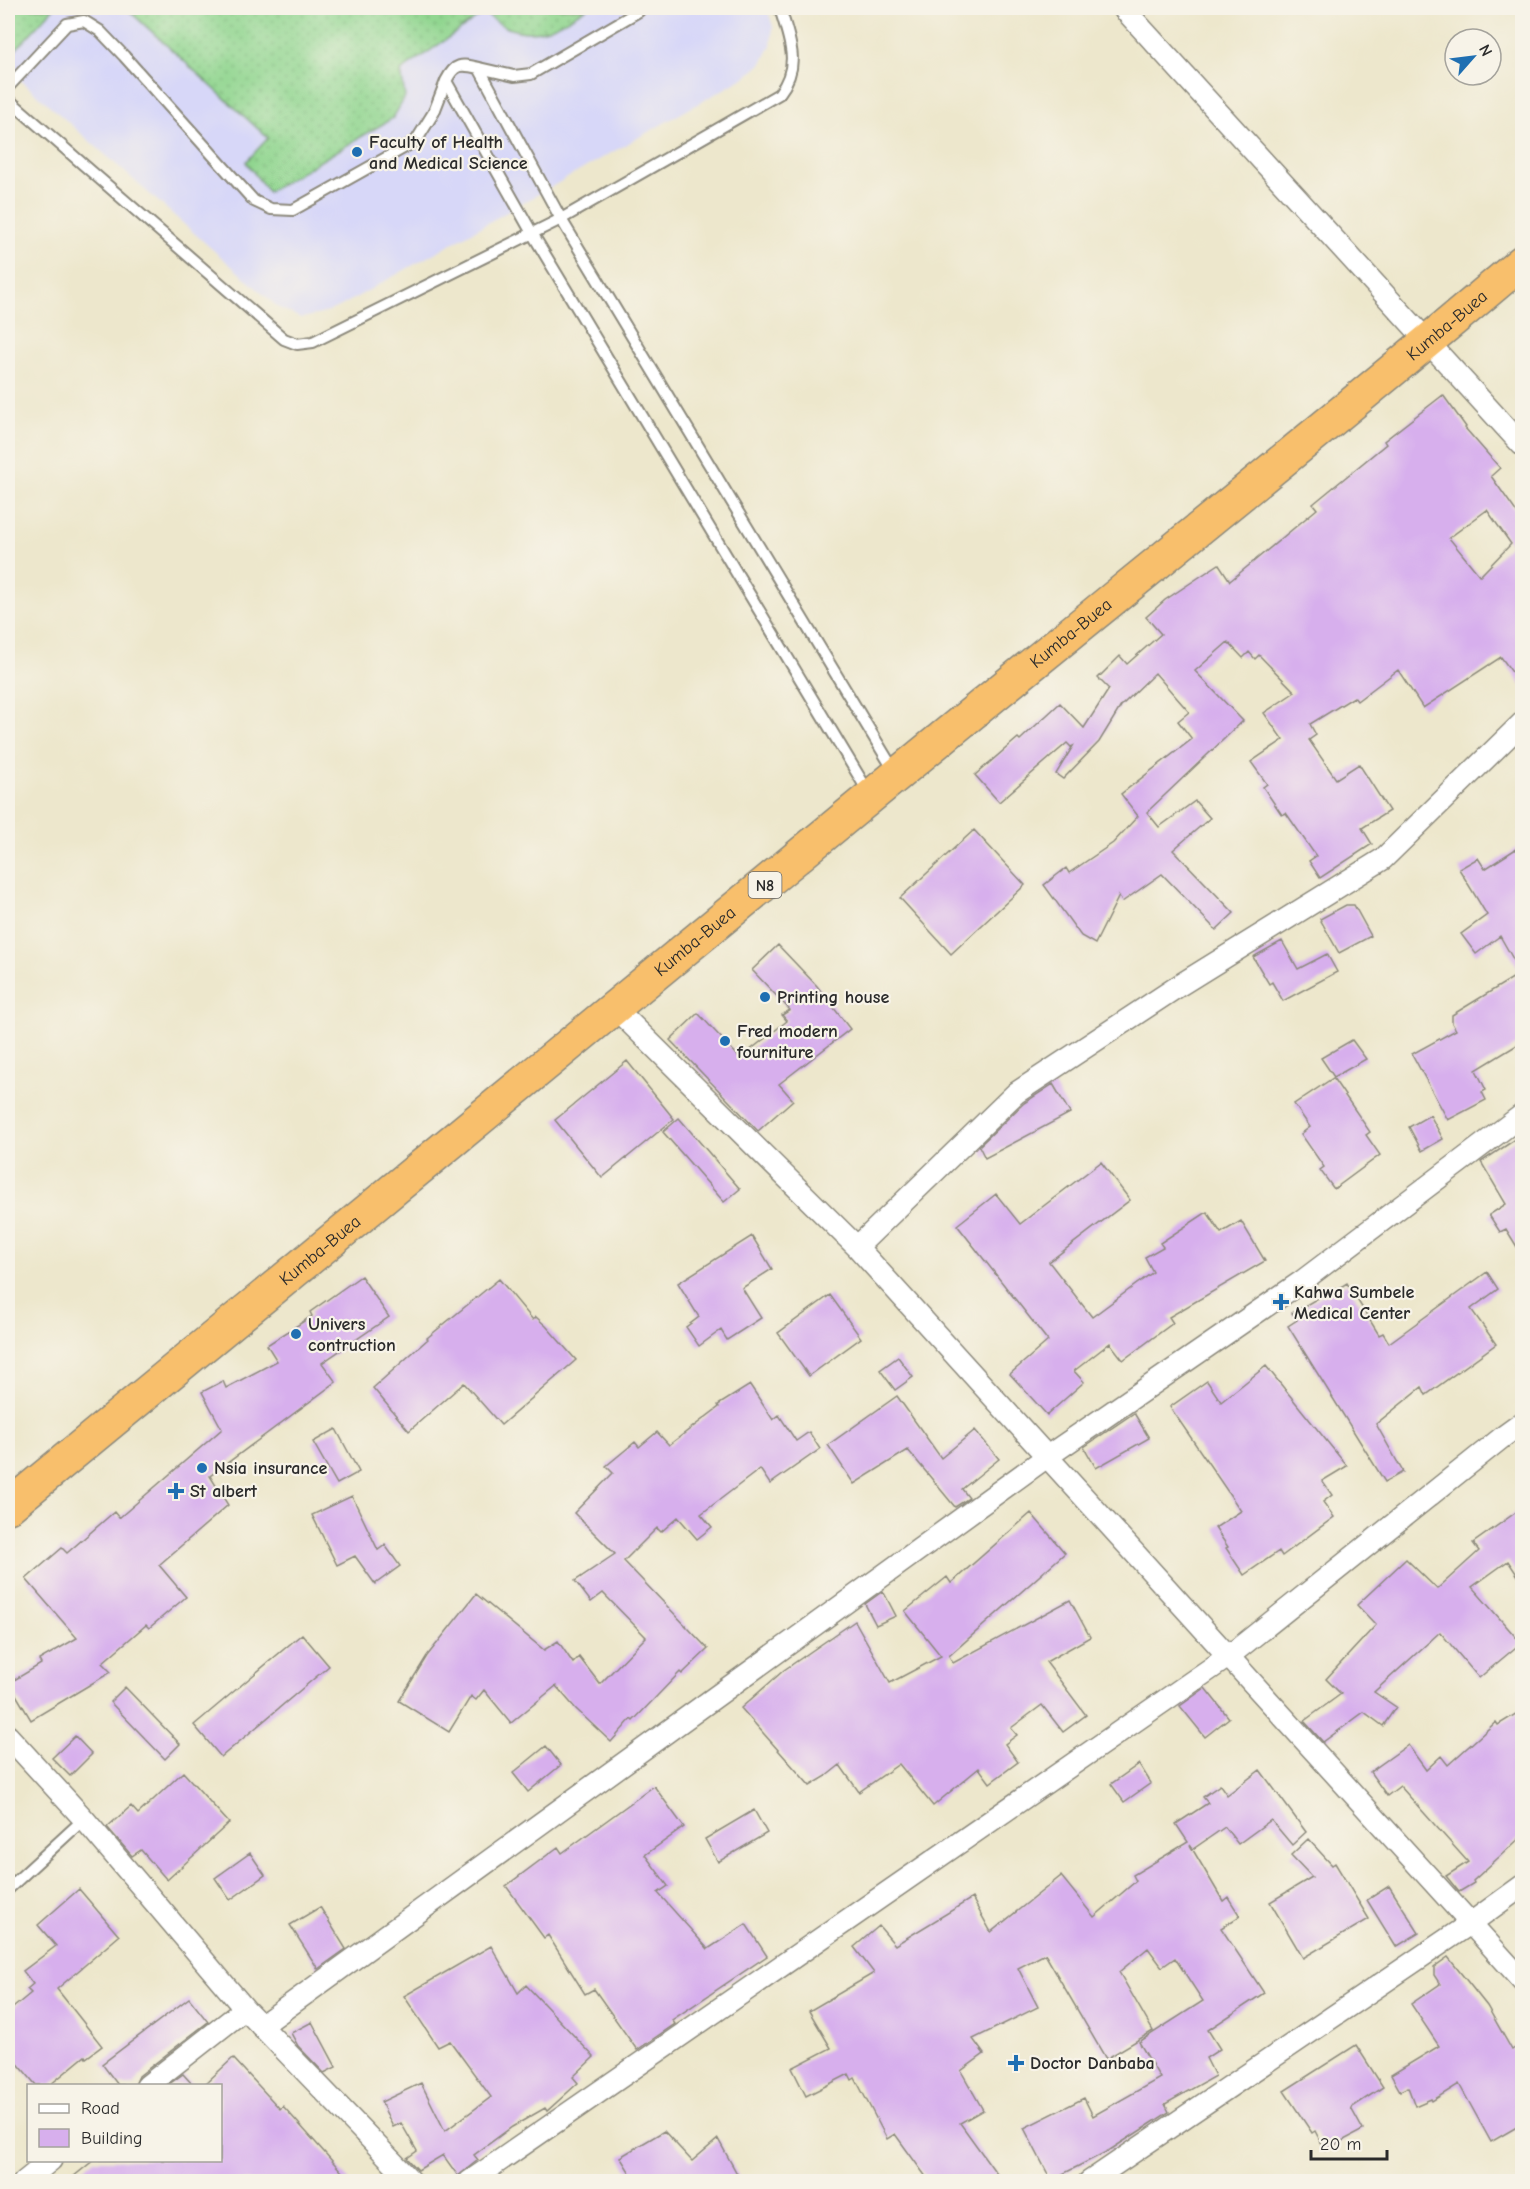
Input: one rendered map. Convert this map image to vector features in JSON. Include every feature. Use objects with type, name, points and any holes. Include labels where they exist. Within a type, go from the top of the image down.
[{"type":"highway","name":"Kumba-Buea","points":[[8,1507],[616,1009],[871,796],[1429,342],[1522,262]]},
{"type":"street","points":[[1123,8],[1522,445]]},
{"type":"street","points":[[857,1247],[1016,1093],[1180,985],[1383,859],[1522,723]]},
{"type":"street","points":[[616,1009],[857,1247],[1522,1980]]},
{"type":"street","points":[[261,2026],[1048,1456],[1301,1282],[1522,1115]]},
{"type":"street","points":[[469,2181],[1229,1656],[1522,1423]]},
{"type":"street","points":[[8,1736],[84,1819],[245,2009],[412,2181]]},
{"type":"street","points":[[1089,2181],[1471,1923],[1522,1886]]},
{"type":"street","points":[[148,2084],[245,2009]]},
{"type":"street","points":[[24,2181],[48,2162]]},
{"type":"lane","points":[[8,87],[67,24],[84,21],[100,31],[124,56],[254,201],[271,209],[293,210],[416,141],[434,112],[451,70],[463,64],[514,76],[531,74],[639,11],[640,8]]},
{"type":"lane","points":[[8,99],[284,339],[297,344],[313,342],[561,219],[779,94],[789,81],[794,57],[780,8]]},
{"type":"lane","points":[[479,68],[561,219],[897,775]]},
{"type":"lane","points":[[446,81],[532,233],[871,796]]},
{"type":"lane","points":[[8,1889],[84,1819]]},
{"type":"shaded area","name":"Faculty of Health and Medical Science","points":[[8,8],[767,8],[773,27],[771,45],[762,63],[747,76],[341,306],[321,314],[301,318],[279,308],[8,69]]},
{"type":"green space","points":[[8,8],[54,8],[8,58]]},
{"type":"green space","points":[[126,8],[587,8],[550,28],[530,32],[505,27],[484,13],[401,71],[405,97],[393,118],[268,192],[246,162],[268,138]]},
{"type":"building","points":[[1443,395],[1465,428],[1500,468],[1491,476],[1522,520],[1522,686],[1501,657],[1423,708],[1398,670],[1357,701],[1354,697],[1310,724],[1316,735],[1309,740],[1336,779],[1359,764],[1389,811],[1362,828],[1372,844],[1320,878],[1309,861],[1316,856],[1286,813],[1282,815],[1263,787],[1267,784],[1251,762],[1283,740],[1264,713],[1295,692],[1259,655],[1255,659],[1249,652],[1243,658],[1228,642],[1195,671],[1243,721],[1147,812],[1159,827],[1195,801],[1210,818],[1173,850],[1234,913],[1216,930],[1162,874],[1122,902],[1119,896],[1095,944],[1081,936],[1044,885],[1066,868],[1069,873],[1113,843],[1138,816],[1121,794],[1192,739],[1178,721],[1189,712],[1155,673],[1121,706],[1099,742],[1063,779],[1056,774],[1073,746],[1067,743],[999,802],[975,775],[1018,738],[1020,740],[1060,703],[1084,728],[1109,689],[1098,678],[1120,656],[1127,664],[1161,634],[1146,617],[1165,600],[1219,564],[1230,581],[1317,509],[1313,504],[1386,444],[1384,441]],"holes":[[[1487,510],[1511,544],[1480,576],[1449,538]]]},
{"type":"building","points":[[974,830],[1025,885],[951,954],[900,898]]},
{"type":"building","points":[[1522,845],[1522,1042],[1476,1070],[1486,1090],[1482,1092],[1486,1100],[1448,1120],[1412,1054],[1456,1030],[1452,1023],[1452,1015],[1521,973],[1500,936],[1476,954],[1461,934],[1487,915],[1459,869],[1478,858],[1485,869]]},
{"type":"building","points":[[1346,905],[1354,905],[1371,936],[1339,953],[1320,919]]},
{"type":"building","points":[[1282,941],[1298,969],[1327,954],[1337,972],[1283,1001],[1272,982],[1269,984],[1253,957]]},
{"type":"building","points":[[778,945],[817,986],[850,1029],[779,1084],[793,1100],[758,1131],[670,1040],[698,1013],[740,1058],[787,1021],[782,1015],[790,1010],[752,970]]},
{"type":"building","points":[[1352,1040],[1366,1059],[1334,1077],[1321,1058]]},
{"type":"building","points":[[627,1061],[674,1119],[602,1178],[555,1120]]},
{"type":"building","points":[[1333,1078],[1370,1132],[1366,1135],[1380,1155],[1334,1189],[1320,1170],[1324,1167],[1301,1134],[1310,1127],[1294,1104]]},
{"type":"building","points":[[1053,1084],[1070,1113],[985,1158],[979,1146],[1024,1103]]},
{"type":"building","points":[[1430,1115],[1443,1139],[1422,1151],[1409,1127]]},
{"type":"building","points":[[679,1118],[740,1189],[724,1202],[663,1132]]},
{"type":"building","points":[[1522,1135],[1522,1255],[1506,1229],[1500,1232],[1489,1215],[1506,1204],[1481,1162]]},
{"type":"building","points":[[1101,1162],[1130,1200],[1049,1262],[1092,1317],[1153,1272],[1145,1257],[1163,1247],[1160,1243],[1207,1212],[1221,1233],[1241,1221],[1265,1261],[1169,1317],[1173,1323],[1123,1360],[1110,1343],[1074,1371],[1084,1382],[1047,1415],[1010,1374],[1048,1341],[957,1225],[996,1194],[1020,1224]]},
{"type":"building","points":[[752,1236],[772,1269],[742,1288],[761,1318],[727,1340],[721,1330],[699,1346],[686,1327],[699,1317],[678,1283]]},
{"type":"building","points":[[1487,1272],[1498,1289],[1471,1309],[1496,1344],[1426,1395],[1422,1387],[1376,1424],[1403,1472],[1385,1482],[1288,1326],[1297,1320],[1292,1313],[1347,1283],[1379,1335],[1383,1333],[1389,1343]]},
{"type":"building","points":[[361,1276],[389,1317],[322,1363],[336,1382],[210,1476],[228,1505],[159,1565],[186,1597],[149,1628],[146,1625],[102,1663],[111,1672],[31,1720],[9,1683],[41,1664],[39,1660],[77,1638],[26,1579],[62,1548],[67,1553],[114,1512],[119,1518],[222,1429],[202,1392],[223,1381],[226,1388],[277,1361],[267,1345],[312,1316],[310,1312]]},
{"type":"building","points":[[499,1279],[533,1320],[536,1317],[546,1326],[576,1360],[501,1425],[464,1383],[409,1431],[373,1388],[427,1338]]},
{"type":"building","points":[[830,1295],[861,1338],[809,1376],[778,1333]]},
{"type":"building","points":[[898,1357],[913,1377],[895,1390],[880,1370]]},
{"type":"building","points":[[1266,1366],[1347,1466],[1322,1481],[1332,1495],[1323,1502],[1334,1517],[1282,1556],[1279,1551],[1244,1575],[1215,1528],[1241,1511],[1170,1407],[1207,1381],[1221,1402]]},
{"type":"building","points":[[750,1385],[773,1420],[779,1415],[796,1441],[809,1432],[820,1449],[770,1484],[760,1469],[701,1514],[712,1527],[697,1539],[678,1517],[661,1532],[657,1528],[624,1561],[708,1649],[682,1674],[680,1672],[633,1721],[631,1719],[611,1742],[576,1709],[556,1686],[511,1723],[484,1690],[476,1700],[471,1696],[449,1732],[399,1701],[427,1656],[476,1594],[544,1650],[558,1641],[573,1663],[579,1657],[600,1684],[646,1637],[603,1593],[591,1602],[575,1581],[615,1554],[574,1513],[613,1473],[606,1466],[635,1442],[639,1447],[657,1432],[669,1445],[719,1407],[718,1405]]},
{"type":"building","points":[[897,1396],[941,1458],[975,1430],[999,1459],[962,1489],[969,1498],[955,1507],[908,1450],[854,1484],[828,1445]]},
{"type":"building","points":[[1134,1413],[1149,1438],[1096,1468],[1084,1447]]},
{"type":"building","points":[[336,1429],[359,1472],[337,1484],[313,1442]]},
{"type":"building","points":[[352,1496],[378,1550],[385,1545],[400,1566],[375,1584],[355,1556],[337,1565],[312,1515]]},
{"type":"building","points":[[1522,1508],[1522,1582],[1508,1561],[1472,1587],[1521,1643],[1479,1678],[1440,1632],[1374,1692],[1396,1707],[1383,1726],[1364,1712],[1323,1742],[1304,1721],[1341,1694],[1326,1679],[1376,1625],[1357,1605],[1406,1559],[1437,1589],[1479,1551],[1473,1543]]},
{"type":"building","points":[[1031,1513],[1065,1553],[949,1656],[953,1663],[1070,1600],[1090,1637],[1046,1662],[1086,1715],[1063,1732],[1042,1705],[1011,1728],[1017,1735],[1005,1744],[1018,1762],[990,1783],[979,1768],[933,1806],[899,1764],[859,1792],[840,1765],[810,1786],[741,1708],[784,1670],[855,1621],[890,1683],[941,1656],[905,1611],[947,1577],[951,1583]]},
{"type":"building","points":[[883,1591],[896,1616],[876,1625],[865,1604]]},
{"type":"building","points":[[302,1634],[329,1666],[221,1757],[194,1725]]},
{"type":"building","points":[[125,1687],[180,1744],[165,1759],[110,1702]]},
{"type":"building","points":[[1205,1688],[1229,1718],[1205,1737],[1180,1706]]},
{"type":"building","points":[[1522,1710],[1522,1836],[1473,1881],[1474,1883],[1459,1892],[1446,1876],[1468,1862],[1400,1786],[1387,1796],[1370,1772],[1408,1745],[1426,1770],[1441,1756],[1448,1765],[1496,1722],[1498,1725]]},
{"type":"building","points":[[75,1736],[92,1754],[70,1776],[52,1758]]},
{"type":"building","points":[[546,1746],[561,1765],[528,1792],[513,1773]]},
{"type":"building","points":[[1139,1764],[1151,1783],[1124,1802],[1111,1784]]},
{"type":"building","points":[[1260,1770],[1306,1832],[1292,1845],[1271,1820],[1238,1844],[1225,1827],[1193,1849],[1190,1845],[1223,1901],[1228,1897],[1240,1916],[1221,1928],[1264,1993],[1208,2030],[1220,2049],[1206,2058],[1215,2076],[1165,2104],[1169,2112],[1110,2150],[1051,2180],[1024,2128],[1084,2098],[1093,2116],[1160,2078],[1139,2042],[1203,2001],[1175,1958],[1162,1967],[1148,1948],[1119,1972],[1153,2031],[1106,2059],[1045,1954],[1018,1968],[1038,2007],[973,2039],[984,2054],[961,2071],[983,2110],[960,2123],[1002,2181],[929,2181],[895,2134],[887,2139],[855,2078],[852,2080],[849,2074],[806,2096],[792,2068],[831,2048],[809,2011],[874,1973],[854,1947],[879,1926],[895,1945],[972,1898],[991,1932],[1061,1876],[1094,1917],[1136,1881],[1133,1875],[1188,1842],[1176,1824],[1208,1803],[1203,1797],[1220,1785],[1227,1795]]},
{"type":"building","points":[[183,1772],[229,1823],[167,1880],[141,1850],[132,1856],[107,1827],[131,1806],[138,1814]]},
{"type":"building","points":[[654,1786],[684,1827],[645,1855],[668,1886],[658,1893],[708,1949],[746,1924],[767,1956],[672,2020],[675,2024],[637,2050],[594,1989],[585,1994],[548,1935],[544,1938],[506,1886],[558,1847],[562,1853]]},
{"type":"building","points":[[754,1810],[767,1833],[718,1862],[705,1839]]},
{"type":"building","points":[[1308,1839],[1332,1865],[1335,1863],[1369,1919],[1303,1958],[1270,1902],[1312,1877],[1291,1855]]},
{"type":"building","points":[[250,1853],[265,1875],[230,1900],[215,1878]]},
{"type":"building","points":[[1389,1886],[1419,1933],[1396,1947],[1367,1900]]},
{"type":"building","points":[[79,1889],[119,1936],[57,1989],[102,2046],[86,2058],[85,2056],[51,2084],[35,2084],[8,2052],[8,2012],[31,1993],[27,1989],[33,1984],[23,1971],[56,1946],[38,1925]]},
{"type":"building","points":[[320,1907],[346,1949],[318,1969],[290,1925]]},
{"type":"building","points":[[491,1946],[518,1993],[526,1985],[594,2057],[573,2077],[578,2083],[547,2111],[545,2108],[512,2127],[474,2155],[478,2160],[458,2176],[443,2155],[418,2170],[407,2158],[417,2151],[401,2123],[393,2127],[381,2102],[421,2083],[445,2131],[491,2097],[450,2041],[438,2047],[404,1996]]},
{"type":"building","points":[[1448,1957],[1487,2006],[1512,2050],[1522,2043],[1522,2124],[1491,2142],[1459,2084],[1432,2101],[1431,2099],[1415,2106],[1408,2087],[1400,2091],[1391,2075],[1439,2046],[1411,2004],[1440,1984],[1434,1975],[1434,1967]]},
{"type":"building","points":[[189,1998],[208,2022],[139,2076],[135,2084],[117,2084],[102,2064]]},
{"type":"building","points":[[312,2022],[336,2067],[324,2073],[298,2046],[291,2033]]},
{"type":"building","points":[[1356,2045],[1383,2087],[1351,2108],[1363,2130],[1325,2150],[1315,2131],[1312,2133],[1284,2091]]},
{"type":"building","points":[[233,2058],[280,2109],[283,2106],[350,2181],[68,2181],[92,2162],[222,2162],[222,2084],[205,2084]]},
{"type":"building","points":[[183,2074],[192,2084],[169,2084]]},
{"type":"building","points":[[664,2131],[692,2161],[718,2139],[741,2181],[635,2181],[620,2157]]},
{"type":"place","name":"Faculty of Health and Medical Science","points":[[357,152]]},
{"type":"place","name":"Printing house","points":[[765,997]]},
{"type":"place","name":"Fred modern fourniture","points":[[725,1041]]},
{"type":"place","name":"Kahwa Sumbele Medical Center","points":[[1281,1302]]},
{"type":"place","name":"Univers contruction","points":[[296,1334]]},
{"type":"place","name":"Nsia insurance","points":[[202,1468]]},
{"type":"place","name":"St albert","points":[[176,1491]]},
{"type":"place","name":"Doctor Danbaba","points":[[1016,2063]]}]
